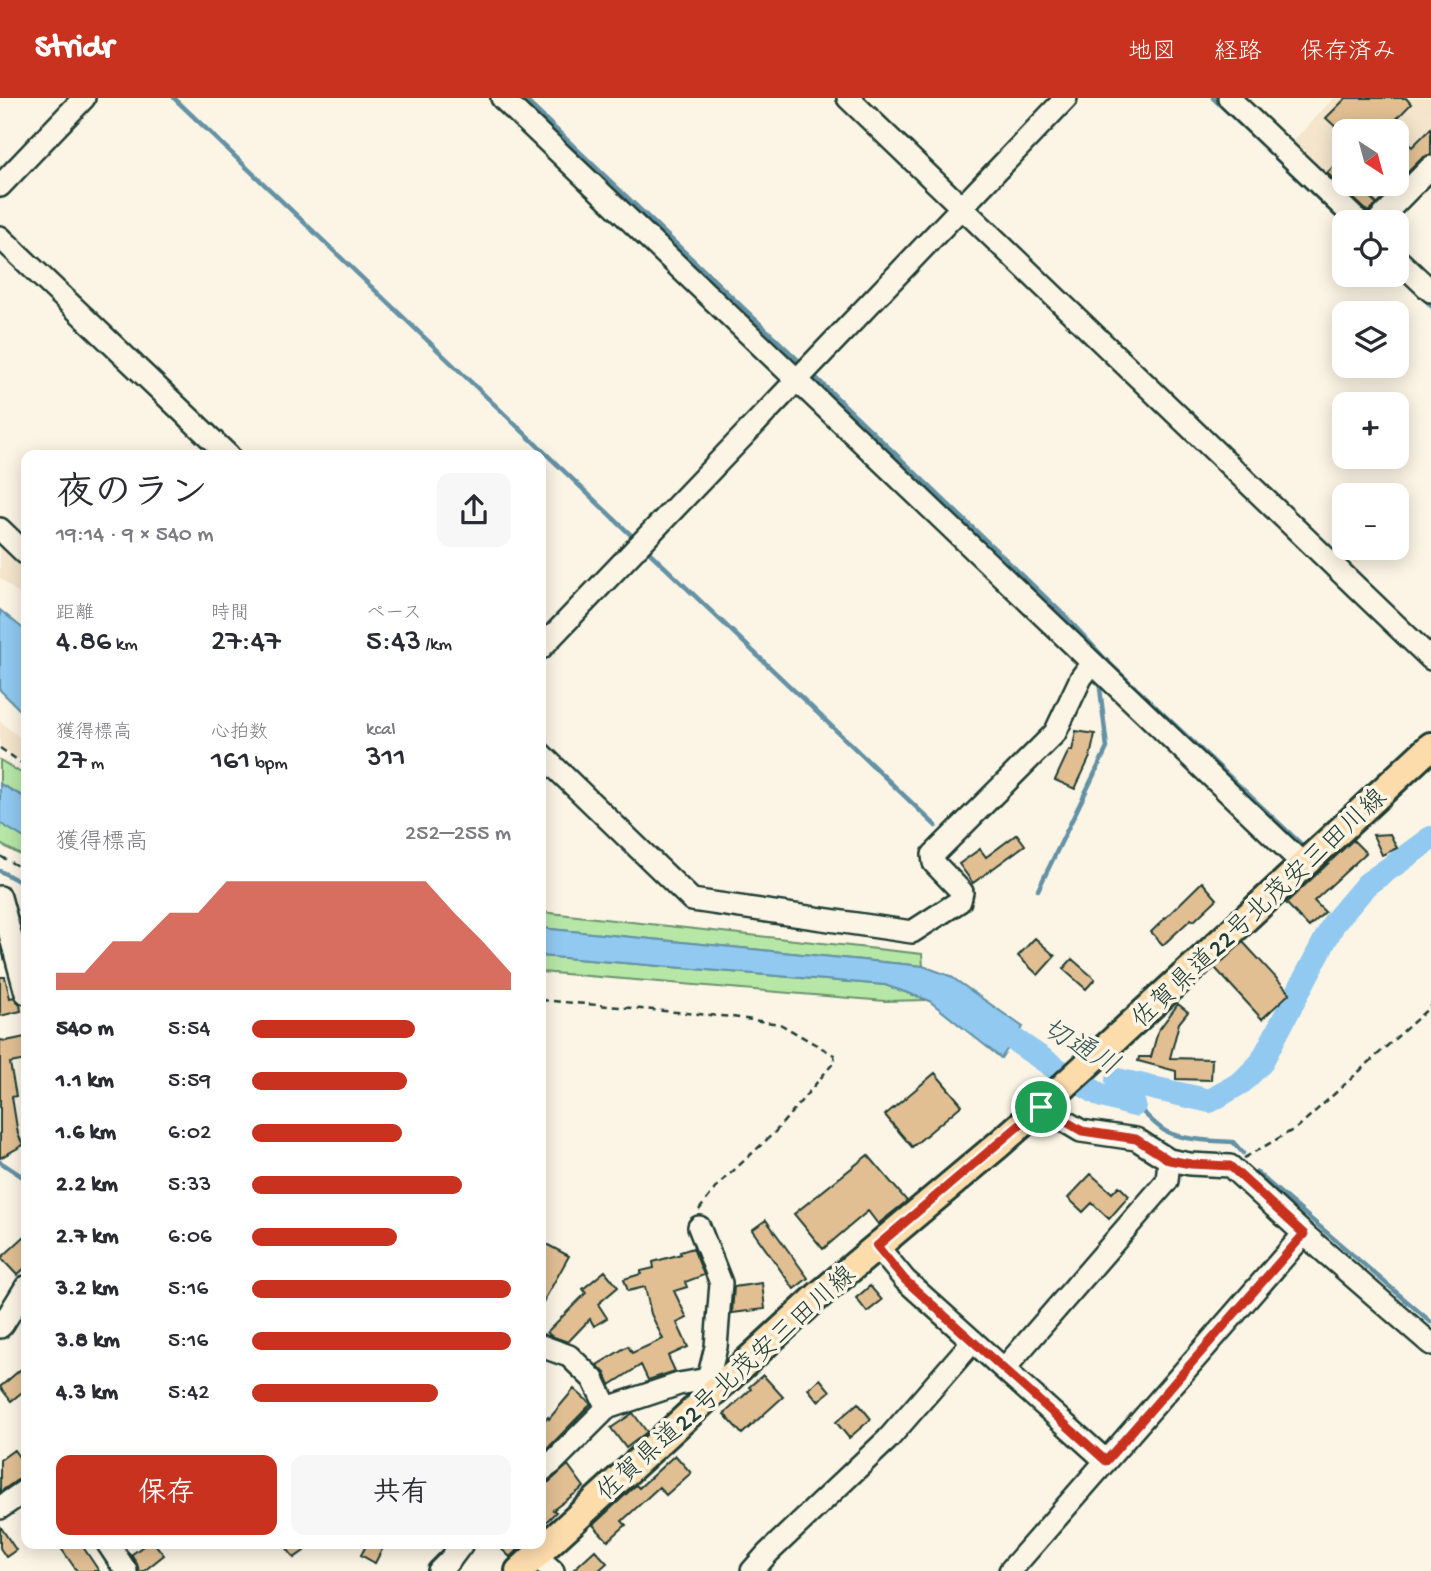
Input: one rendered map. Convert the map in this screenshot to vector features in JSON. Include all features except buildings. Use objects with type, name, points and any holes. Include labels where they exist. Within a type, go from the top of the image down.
[{"type":"main road","name":"佐賀県道22号北茂安三田川線","points":[[536,1566],[713,1383],[1044,1104],[1431,746]]},
{"type":"street","points":[[0,186],[84,98]]},
{"type":"street","points":[[502,98],[1304,865]]},
{"type":"street","points":[[848,98],[1431,659]]},
{"type":"street","points":[[546,643],[1066,98]]},
{"type":"street","points":[[1229,98],[1346,210]]},
{"type":"street","points":[[1389,210],[1431,167]]},
{"type":"street","points":[[0,237],[223,450]]},
{"type":"street","points":[[1409,270],[1431,291]]},
{"type":"street","points":[[0,529],[21,549]]},
{"type":"street","points":[[546,759],[692,900],[912,932],[960,901],[962,892],[934,863],[933,855],[1055,733],[1080,678],[1092,663]]},
{"type":"street","points":[[0,897],[21,975]]},
{"type":"street","points":[[1044,1104],[1082,1131],[1136,1139],[1169,1160],[1230,1166],[1304,1234],[1431,1343]]},
{"type":"street","points":[[1004,1369],[1167,1181],[1169,1160]]},
{"type":"street","points":[[546,1467],[607,1408],[679,1384],[713,1383],[721,1283],[699,1227]]},
{"type":"street","points":[[1010,1571],[1304,1234]]},
{"type":"street","points":[[877,1246],[905,1280],[1106,1461]]},
{"type":"street","points":[[0,1327],[21,1295]]},
{"type":"street","points":[[752,1571],[888,1439],[973,1341]]},
{"type":"street","points":[[546,1348],[569,1356],[593,1378],[607,1408]]},
{"type":"street","points":[[0,1508],[21,1493]]},
{"type":"street","points":[[111,1549],[126,1571]]},
{"type":"street","points":[[439,1571],[458,1549]]},
{"type":"path","points":[[0,748],[21,763]]},
{"type":"path","points":[[0,856],[21,869]]},
{"type":"path","points":[[546,1000],[732,1017],[780,1024],[834,1055],[835,1061],[775,1132],[717,1185],[698,1211],[699,1227]]},
{"type":"path","points":[[1230,1166],[1298,1127],[1431,1006]]},
{"type":"shaded area","points":[[1334,98],[1431,98],[1431,158],[1409,181],[1409,119],[1332,119],[1332,186],[1289,145]]},
{"type":"shaded area","points":[[1342,196],[1394,196],[1381,210],[1357,210]]},
{"type":"shaded area","points":[[0,543],[21,563],[21,596],[0,578]]},
{"type":"shaded area","points":[[0,721],[21,739],[21,761],[0,746]]},
{"type":"green space","points":[[0,760],[21,773],[21,795],[0,784]]},
{"type":"green space","points":[[0,823],[21,836],[21,855],[0,844]]},
{"type":"green space","points":[[546,913],[922,954],[923,966],[546,928]]},
{"type":"green space","points":[[546,956],[885,985],[928,1000],[885,1001],[546,972]]},
{"type":"water","points":[[0,610],[21,627],[21,711],[0,690]]},
{"type":"water","points":[[0,784],[21,795],[21,836],[0,823]]},
{"type":"water","points":[[546,928],[923,966],[950,976],[1023,1027],[1001,1058],[928,1000],[885,985],[546,956]]},
{"type":"waterway","points":[[174,98],[542,450]]},
{"type":"waterway","points":[[523,98],[800,362]]},
{"type":"waterway","points":[[1213,98],[1332,212]]},
{"type":"waterway","points":[[1422,296],[1431,306]]},
{"type":"waterway","points":[[814,376],[1067,618],[1107,661],[1301,844]]},
{"type":"waterway","points":[[546,454],[633,537]]},
{"type":"waterway","points":[[648,551],[936,826]]},
{"type":"waterway","points":[[1038,890],[1107,748],[1100,688]]},
{"type":"waterway","name":"切通川","points":[[988,1022],[1102,1096],[1134,1105],[1117,1080],[1210,1101],[1242,1082],[1261,1063],[1334,923],[1367,884],[1431,838]]},
{"type":"waterway","points":[[0,871],[21,882]]},
{"type":"waterway","points":[[1134,1105],[1165,1131],[1189,1138],[1233,1142],[1243,1153]]},
{"type":"waterway","points":[[0,1162],[21,1176]]},
{"type":"waterway","points":[[1256,1172],[1431,1322]]},
{"type":"route","points":[[1041,1107],[1082,1131],[1136,1139],[1169,1160],[1230,1166],[1304,1234],[1106,1461],[905,1280],[877,1246],[1041,1107]]}]
